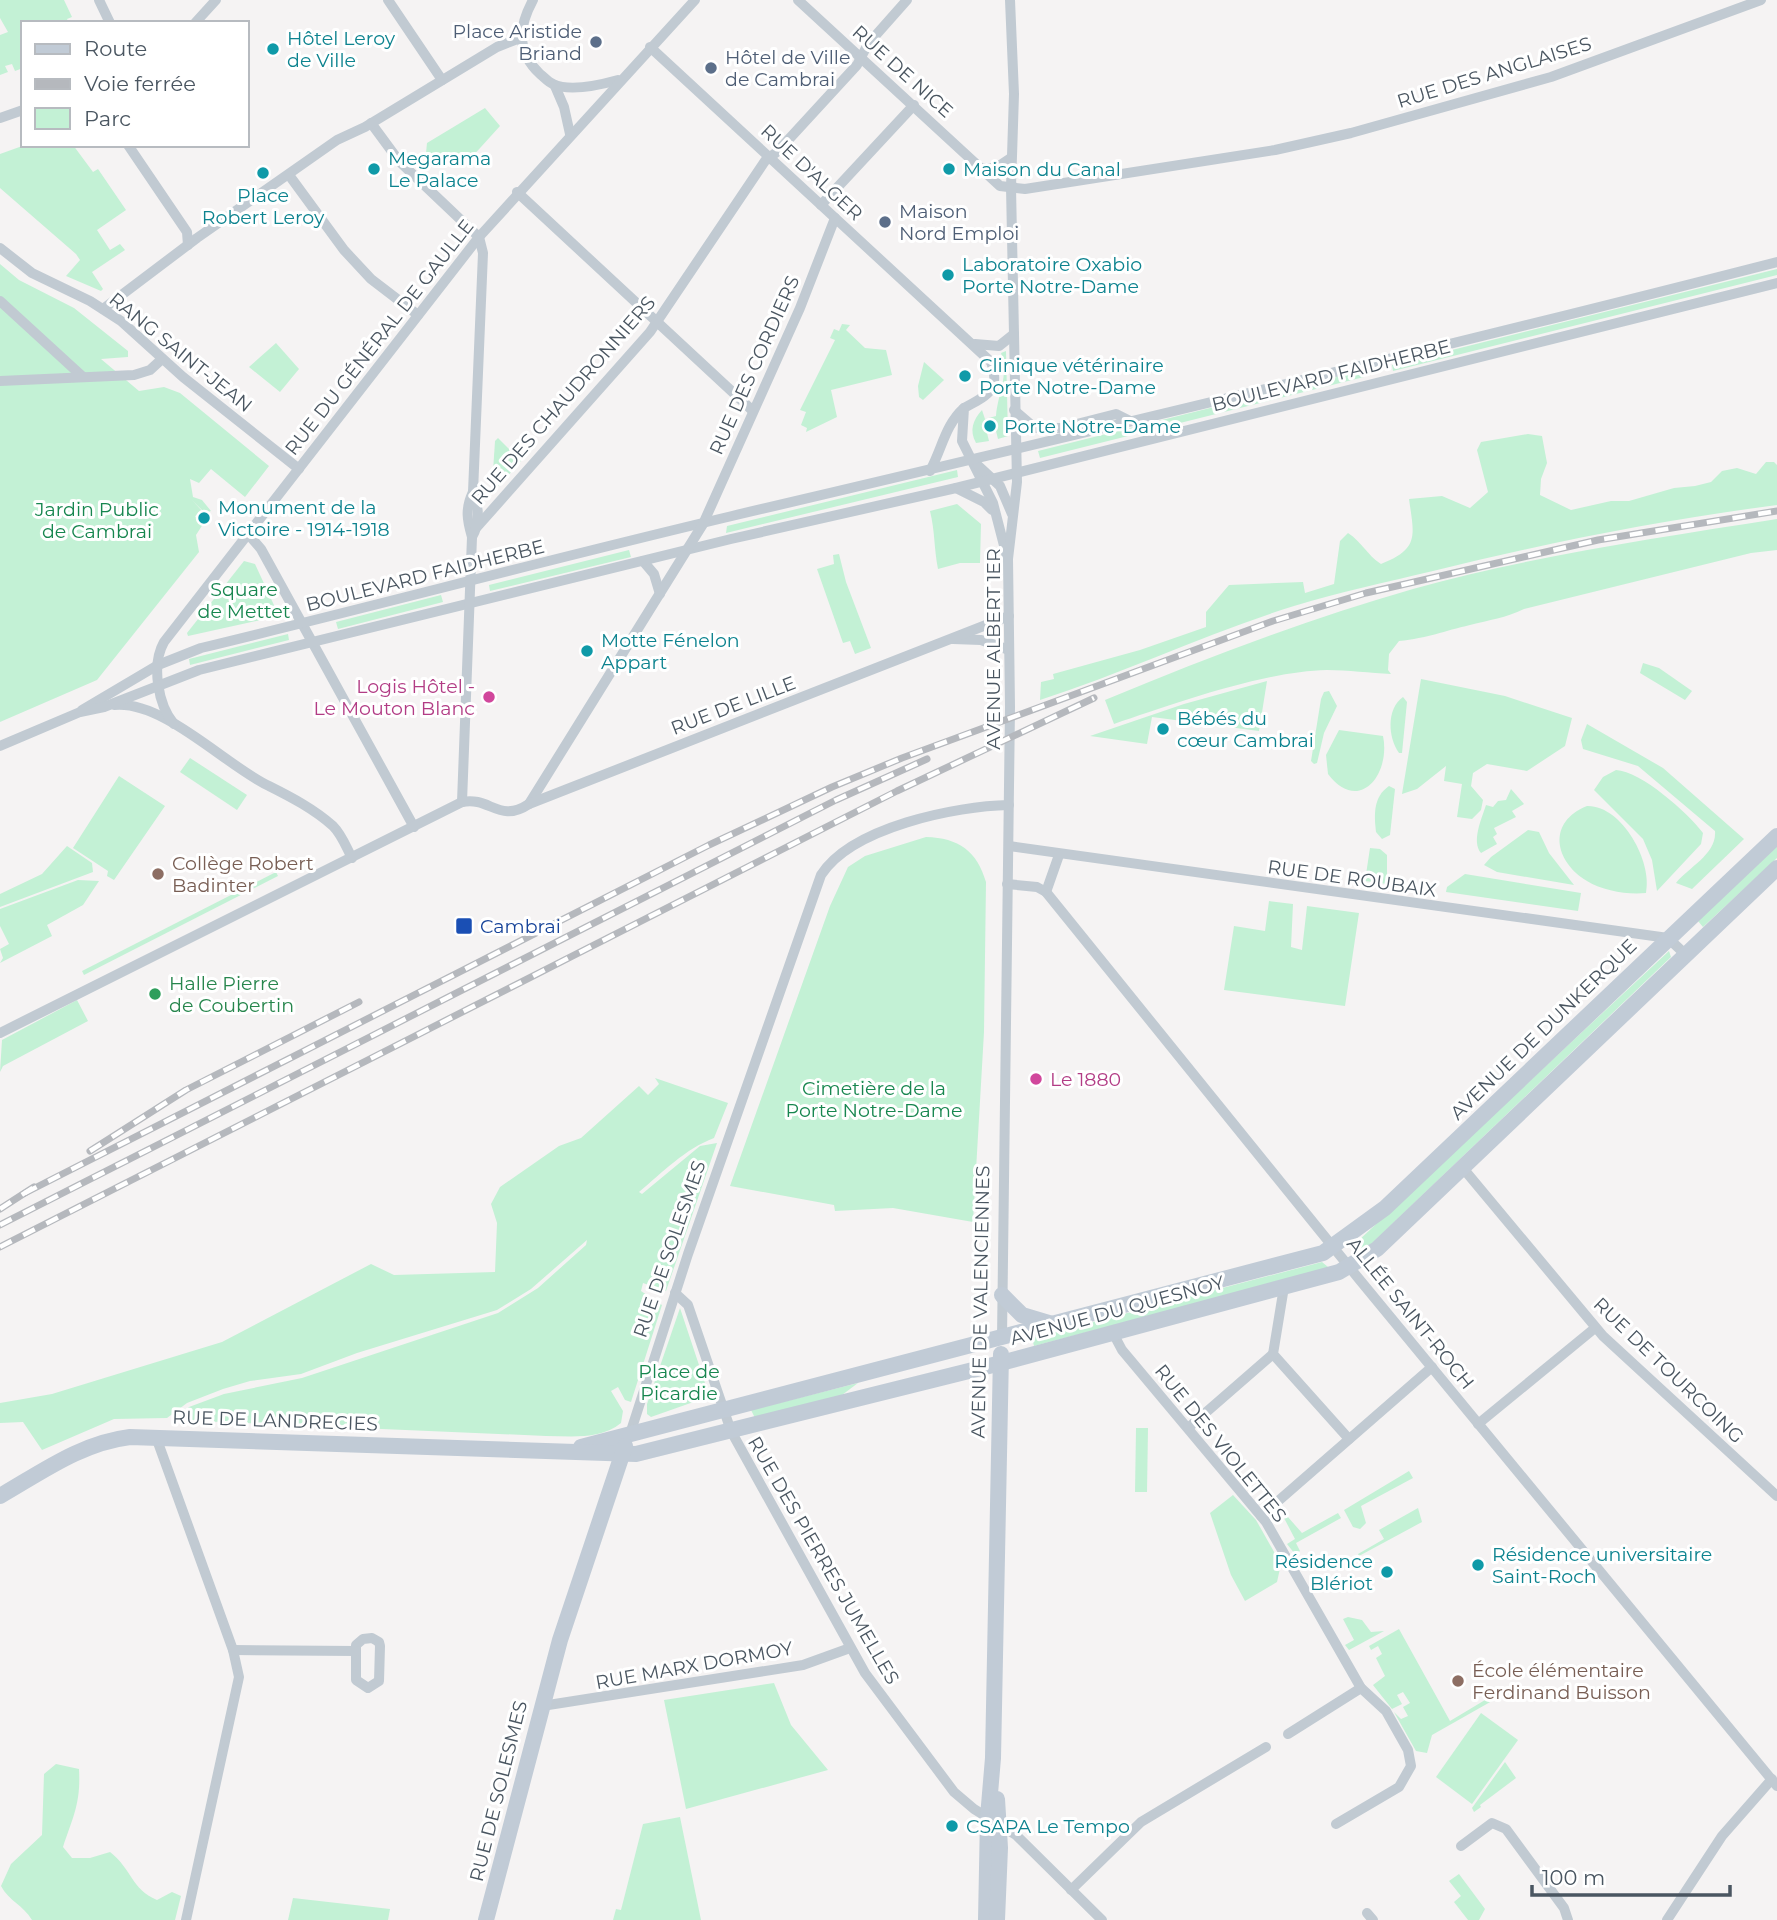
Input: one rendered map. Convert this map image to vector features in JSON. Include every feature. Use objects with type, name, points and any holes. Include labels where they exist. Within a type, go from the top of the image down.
[{"type":"main road","name":"AVENUE DE DUNKERQUE","points":[[1334,1247],[1385,1208],[1777,836]]},
{"type":"main road","points":[[1350,1267],[1377,1249],[1777,868]]},
{"type":"main road","name":"AVENUE DU QUESNOY","points":[[722,1409],[1307,1259],[1334,1247]]},
{"type":"main road","name":"AVENUE DU QUESNOY","points":[[731,1431],[1001,1363],[1350,1267]]},
{"type":"main road","points":[[1002,1295],[1022,1315],[1054,1324]]},
{"type":"main road","name":"AVENUE DE VALENCIENNES","points":[[986,1920],[993,1820],[1002,1338]]},
{"type":"main road","points":[[629,1434],[722,1409]]},
{"type":"main road","points":[[622,1454],[659,1449],[731,1431]]},
{"type":"main road","name":"RUE DE LANDRECIES","points":[[562,1451],[629,1434]]},
{"type":"main road","name":"RUE DE SOLESMES","points":[[486,1920],[570,1610],[629,1434]]},
{"type":"main road","name":"RUE DE LANDRECIES","points":[[0,1496],[88,1447],[120,1438],[156,1437],[622,1454]]},
{"type":"main road","name":"AVENUE DE VALENCIENNES","points":[[993,1820],[1000,1888],[996,1920]]},
{"type":"street","points":[[99,0],[109,21]]},
{"type":"street","points":[[197,21],[216,0]]},
{"type":"street","points":[[388,0],[442,80]]},
{"type":"street","points":[[533,0],[520,38],[525,56],[555,86],[564,107],[570,134]]},
{"type":"street","points":[[570,134],[695,0]]},
{"type":"street","name":"RUE DE NICE","points":[[798,0],[1000,186],[1011,187]]},
{"type":"street","name":"RUE DES CHAUDRONNIERS","points":[[475,532],[657,323],[770,157],[857,65],[868,44],[907,0]]},
{"type":"street","name":"AVENUE ALBERT 1ER","points":[[1009,846],[1008,559],[1016,472],[1011,187],[1014,94],[1010,0]]},
{"type":"street","name":"RUE DES ANGLAISES","points":[[1011,187],[1066,184],[1313,142],[1551,77],[1761,0]]},
{"type":"street","points":[[103,309],[337,140],[371,123],[497,47],[520,38]]},
{"type":"street","name":"RUE D'ALGER","points":[[650,47],[991,362],[997,378],[993,388],[964,408]]},
{"type":"street","points":[[555,86],[589,86],[619,80]]},
{"type":"street","points":[[821,205],[914,104]]},
{"type":"street","points":[[0,118],[21,111]]},
{"type":"street","points":[[0,1033],[462,802],[471,580],[478,504],[473,492],[483,253],[479,237],[393,154],[371,123]]},
{"type":"street","name":"RUE DU GÉNÉRAL DE GAULLE","points":[[158,665],[164,642],[479,237],[570,134]]},
{"type":"street","points":[[129,147],[187,232],[188,246]]},
{"type":"street","points":[[984,169],[996,168],[1012,158]]},
{"type":"street","points":[[289,175],[344,250],[371,279],[418,315]]},
{"type":"street","points":[[517,192],[752,411]]},
{"type":"street","name":"RUE DES CORDIERS","points":[[703,524],[800,308],[835,218]]},
{"type":"street","name":"RANG SAINT-JEAN","points":[[0,248],[32,273],[121,321],[162,359],[299,469]]},
{"type":"street","name":"BOULEVARD FAIDHERBE","points":[[80,712],[100,697],[158,665],[201,648],[471,580],[1016,451],[1777,262]]},
{"type":"street","name":"BOULEVARD FAIDHERBE","points":[[104,707],[198,670],[688,550],[956,488],[1777,283]]},
{"type":"street","points":[[0,301],[83,377]]},
{"type":"street","points":[[973,343],[999,346],[1014,334]]},
{"type":"street","points":[[0,381],[144,373],[162,359]]},
{"type":"street","points":[[1369,363],[1374,382]]},
{"type":"street","points":[[964,408],[960,434],[964,448],[994,512],[1008,559]]},
{"type":"street","points":[[930,471],[947,429],[964,408]]},
{"type":"street","points":[[1014,410],[1031,426],[1061,428],[1116,414],[1130,421]]},
{"type":"street","points":[[972,461],[993,478],[1006,494],[1013,520]]},
{"type":"street","points":[[956,488],[984,502],[994,512]]},
{"type":"street","points":[[529,804],[703,524]]},
{"type":"street","points":[[248,534],[257,544],[313,642],[414,827]]},
{"type":"street","points":[[643,561],[654,574],[660,594]]},
{"type":"street","name":"RUE DE LILLE","points":[[462,802],[472,801],[511,813],[1009,616]]},
{"type":"street","name":"RUE DE LILLE","points":[[950,639],[981,640],[1009,650]]},
{"type":"street","points":[[158,665],[162,709],[174,724]]},
{"type":"street","points":[[0,746],[80,712],[127,706],[174,724],[322,817],[338,832],[352,858]]},
{"type":"street","name":"RUE DE SOLESMES","points":[[629,1434],[817,884],[827,865],[850,846],[891,830],[965,808],[1009,805]]},
{"type":"street","name":"RUE DE ROUBAIX","points":[[1009,846],[1668,938]]},
{"type":"street","name":"AVENUE DE VALENCIENNES","points":[[1002,1338],[1009,846]]},
{"type":"street","points":[[1007,884],[1037,887],[1046,892],[1059,855]]},
{"type":"street","name":"ALLÉE SAINT-ROCH","points":[[1046,892],[1478,1424],[1774,1782]]},
{"type":"street","points":[[1668,938],[1685,954]]},
{"type":"street","name":"RUE DE TOURCOING","points":[[1462,1167],[1595,1328],[1777,1496]]},
{"type":"street","points":[[1188,1428],[1273,1354],[1284,1287]]},
{"type":"street","name":"RUE DES PIERRES JUMELLES","points":[[675,1293],[688,1305],[731,1431],[850,1648],[945,1783],[967,1804],[1023,1841],[1102,1920]]},
{"type":"street","points":[[1478,1424],[1595,1328]]},
{"type":"street","name":"RUE DES VIOLETTES","points":[[1113,1333],[1122,1350],[1261,1516],[1361,1688],[1386,1711],[1408,1750],[1411,1766],[1399,1787],[1336,1824]]},
{"type":"street","points":[[1273,1354],[1349,1439]]},
{"type":"street","points":[[1261,1516],[1432,1367]]},
{"type":"street","points":[[156,1437],[239,1673],[238,1691],[186,1920]]},
{"type":"street","name":"RUE MARX DORMOY","points":[[542,1706],[803,1665],[850,1648]]},
{"type":"street","points":[[233,1650],[356,1651]]},
{"type":"street","points":[[1288,1734],[1361,1688]]},
{"type":"street","points":[[1071,1889],[1141,1822],[1266,1747]]},
{"type":"street","points":[[1667,1920],[1722,1836],[1774,1782]]},
{"type":"street","points":[[1461,1846],[1492,1823],[1506,1829],[1564,1908],[1567,1920]]},
{"type":"green space","points":[[0,0],[64,0],[72,17],[67,19],[68,21],[21,21],[21,69],[15,71],[12,64],[5,66],[8,72],[0,75],[0,35],[8,32],[0,18]]},
{"type":"green space","points":[[485,108],[500,126],[471,158],[465,152],[453,164],[445,166],[426,153],[427,143]]},
{"type":"green space","points":[[21,146],[74,147],[93,172],[98,169],[126,210],[97,230],[110,250],[120,244],[125,250],[92,272],[103,289],[101,291],[66,276],[80,260],[76,254],[0,188],[0,154]]},
{"type":"green space","name":"Jardin Public de Cambrai","points":[[0,264],[19,280],[74,308],[128,351],[128,357],[101,359],[139,391],[164,387],[180,393],[269,466],[245,497],[211,469],[199,483],[190,479],[193,497],[202,500],[211,511],[205,513],[192,500],[204,513],[195,516],[198,521],[205,521],[196,535],[199,552],[97,680],[0,722]]},
{"type":"green space","points":[[1777,269],[1777,275],[1393,371],[1392,365]]},
{"type":"green space","points":[[842,324],[850,325],[846,330],[865,348],[886,350],[892,375],[831,390],[837,417],[806,432],[807,428],[801,425],[806,412],[800,410],[835,340],[830,338],[834,329],[839,331]]},
{"type":"green space","points":[[276,343],[299,369],[280,392],[249,367]]},
{"type":"green space","points":[[1006,351],[1008,436],[998,439],[996,431],[987,433],[989,441],[976,443],[972,429],[979,414],[982,410],[985,419],[996,416],[1004,370],[1001,353]]},
{"type":"green space","points":[[924,362],[944,380],[923,400],[919,397],[918,386]]},
{"type":"green space","points":[[1362,370],[1364,377],[1040,458],[1038,451]]},
{"type":"green space","points":[[1528,434],[1542,436],[1547,463],[1541,479],[1540,495],[1571,510],[1611,501],[1629,501],[1674,488],[1711,482],[1722,471],[1737,468],[1756,474],[1766,462],[1774,462],[1777,465],[1777,505],[1647,525],[1561,542],[1328,596],[1262,617],[1040,700],[1041,682],[1054,679],[1053,674],[1140,650],[1206,627],[1206,612],[1229,585],[1303,582],[1305,593],[1334,584],[1340,541],[1348,533],[1381,564],[1394,558],[1403,553],[1412,539],[1409,499],[1442,496],[1470,508],[1488,492],[1477,450],[1481,442]]},
{"type":"green space","points":[[498,438],[521,461],[495,490],[492,487],[495,441]]},
{"type":"green space","points":[[957,470],[958,477],[726,533],[727,526]]},
{"type":"green space","points":[[957,504],[981,524],[980,563],[960,563],[938,569],[930,511]]},
{"type":"green space","points":[[1777,519],[1777,550],[1751,553],[1524,609],[1504,617],[1399,641],[1389,654],[1388,670],[1391,674],[1327,670],[1276,676],[1219,690],[1114,724],[1105,700],[1258,640],[1413,589],[1549,557]]},
{"type":"green space","points":[[629,550],[631,557],[490,591],[489,585]]},
{"type":"green space","points":[[839,554],[846,582],[871,648],[855,654],[850,641],[843,643],[817,569],[834,564],[833,555]]},
{"type":"green space","name":"Square de Mettet","points":[[244,561],[255,564],[279,616],[188,636],[187,633]]},
{"type":"green space","points":[[441,595],[443,602],[338,629],[336,622]]},
{"type":"green space","points":[[288,634],[289,640],[190,665],[189,659]]},
{"type":"green space","points":[[1643,663],[1659,668],[1692,691],[1685,700],[1640,673]]},
{"type":"green space","points":[[1421,679],[1505,696],[1572,718],[1565,746],[1527,771],[1487,764],[1473,773],[1471,786],[1483,800],[1481,810],[1472,819],[1457,817],[1462,784],[1444,781],[1446,766],[1417,789],[1402,794]]},
{"type":"green space","points":[[1267,681],[1259,731],[1152,717],[1147,744],[1090,736],[1184,704]]},
{"type":"green space","points":[[1329,691],[1337,706],[1324,733],[1317,763],[1314,764],[1311,761],[1321,699],[1324,692]]},
{"type":"green space","points":[[1403,697],[1407,702],[1402,753],[1399,753],[1390,724],[1397,702]]},
{"type":"green space","points":[[1587,724],[1663,768],[1744,839],[1692,889],[1676,883],[1712,847],[1715,831],[1638,766],[1583,749],[1581,740]]},
{"type":"green space","points":[[1339,730],[1383,736],[1382,764],[1370,785],[1361,790],[1351,791],[1340,786],[1328,774],[1326,755]]},
{"type":"green space","points":[[190,758],[247,795],[237,810],[180,772]]},
{"type":"green space","points":[[1616,770],[1638,777],[1651,785],[1687,815],[1703,833],[1701,844],[1657,891],[1652,860],[1643,839],[1594,790],[1603,777]]},
{"type":"green space","points":[[119,776],[165,806],[114,880],[107,876],[108,871],[73,848]]},
{"type":"green space","points":[[1389,786],[1395,789],[1390,835],[1382,839],[1376,832],[1376,807],[1380,795]]},
{"type":"green space","points":[[1511,789],[1524,804],[1512,811],[1516,817],[1494,828],[1497,834],[1493,837],[1497,844],[1481,853],[1477,836],[1486,805],[1493,807],[1498,801],[1506,800]]},
{"type":"green space","points":[[1587,806],[1600,808],[1612,815],[1632,838],[1645,866],[1646,893],[1624,893],[1600,887],[1576,873],[1567,863],[1562,853],[1561,831],[1574,813]]},
{"type":"green space","points":[[1528,830],[1539,832],[1549,853],[1574,885],[1497,872],[1484,865]]},
{"type":"green space","name":"Cimetière de la Porte Notre-Dame","points":[[926,837],[948,840],[965,848],[977,862],[986,882],[984,1032],[973,1222],[893,1208],[835,1211],[834,1205],[730,1186],[830,906],[848,867],[865,856]]},
{"type":"green space","points":[[67,846],[92,863],[93,872],[0,907],[0,894],[42,874]]},
{"type":"green space","points":[[1777,846],[1777,858],[1703,927],[1698,921]]},
{"type":"green space","points":[[1370,848],[1380,849],[1387,855],[1387,884],[1365,881]]},
{"type":"green space","points":[[276,872],[278,876],[84,975],[82,971]]},
{"type":"green space","points":[[1465,874],[1581,893],[1578,911],[1446,892],[1447,887]]},
{"type":"green space","points":[[78,880],[99,881],[83,905],[47,925],[52,936],[0,963],[3,958],[0,949],[9,944],[0,926],[0,909]]},
{"type":"green space","points":[[1269,901],[1293,904],[1291,947],[1302,950],[1307,906],[1359,913],[1345,1006],[1224,990],[1234,926],[1265,931]]},
{"type":"green space","points":[[1669,951],[1671,957],[1366,1249],[1361,1250],[1357,1245],[1358,1241]]},
{"type":"green space","points":[[77,1000],[88,1021],[3,1066],[0,1072],[2,1040]]},
{"type":"green space","points":[[655,1078],[728,1103],[714,1138],[684,1155],[639,1192],[642,1194],[700,1146],[717,1143],[666,1291],[643,1283],[641,1291],[662,1305],[631,1402],[625,1400],[618,1387],[611,1391],[623,1411],[621,1423],[613,1428],[595,1435],[546,1436],[174,1420],[189,1407],[224,1394],[302,1378],[498,1313],[538,1288],[586,1245],[587,1240],[531,1289],[497,1310],[357,1353],[301,1374],[250,1381],[223,1389],[187,1403],[167,1418],[114,1419],[42,1450],[23,1422],[0,1423],[0,1403],[52,1394],[222,1342],[371,1264],[394,1275],[495,1272],[497,1223],[491,1204],[500,1187],[559,1146],[581,1138],[639,1086],[648,1095],[659,1084]]},
{"type":"green space","points":[[1322,1262],[1328,1267],[1325,1270],[1034,1346],[1032,1338]]},
{"type":"green space","name":"Place de Picardie","points":[[680,1308],[708,1392],[702,1399],[651,1417],[647,1414],[647,1404]]},
{"type":"green space","points":[[858,1383],[842,1395],[755,1418],[751,1410]]},
{"type":"green space","points":[[1136,1428],[1148,1428],[1147,1492],[1135,1492]]},
{"type":"green space","points":[[1409,1471],[1413,1478],[1361,1506],[1366,1523],[1360,1529],[1353,1527],[1344,1510]]},
{"type":"green space","points":[[1233,1495],[1256,1520],[1281,1564],[1277,1582],[1245,1601],[1231,1575],[1210,1513]]},
{"type":"green space","points":[[1280,1508],[1302,1533],[1338,1513],[1341,1518],[1296,1543],[1300,1551],[1295,1554],[1287,1544],[1295,1539],[1284,1518],[1275,1522]]},
{"type":"green space","points":[[1418,1508],[1422,1522],[1359,1556],[1358,1554],[1384,1539],[1379,1530]]},
{"type":"green space","points":[[1348,1617],[1362,1620],[1371,1632],[1384,1631],[1349,1650],[1345,1645],[1354,1640],[1343,1619]]},
{"type":"green space","points":[[1399,1629],[1450,1721],[1490,1697],[1492,1701],[1432,1735],[1427,1753],[1416,1751],[1394,1712],[1401,1719],[1408,1716],[1403,1707],[1410,1703],[1403,1692],[1397,1695],[1402,1704],[1392,1709],[1373,1685],[1385,1676],[1376,1658],[1382,1654],[1378,1646],[1371,1650],[1369,1646]]},
{"type":"green space","points":[[774,1683],[791,1725],[828,1770],[686,1809],[664,1700]]},
{"type":"green space","points":[[1481,1713],[1518,1740],[1472,1804],[1436,1777]]},
{"type":"green space","points":[[1505,1762],[1516,1778],[1474,1812],[1472,1808]]},
{"type":"green space","points":[[56,1764],[79,1769],[77,1801],[63,1847],[72,1858],[90,1858],[110,1852],[148,1895],[157,1900],[172,1892],[181,1896],[175,1920],[32,1920],[4,1891],[1,1886],[11,1864],[42,1835],[44,1774]]},
{"type":"green space","points":[[680,1817],[701,1920],[613,1920],[616,1909],[621,1910],[643,1824]]},
{"type":"green space","points":[[1459,1874],[1485,1909],[1479,1920],[1468,1920],[1454,1902],[1461,1896],[1449,1881]]},
{"type":"green space","points":[[293,1898],[390,1909],[388,1920],[288,1920]]},
{"type":"railway","points":[[25,1193],[709,845],[832,787],[902,758],[1273,621],[1366,593],[1598,540],[1777,511]]},
{"type":"railway","points":[[0,1247],[897,791],[1094,698]]},
{"type":"railway","points":[[0,1225],[836,800],[927,759]]},
{"type":"railway","points":[[90,1151],[186,1090],[359,1002]]},
{"type":"railway","points":[[0,1209],[34,1187]]},
{"type":"place","name":"Place Aristide Briand","points":[[596,42]]},
{"type":"place","name":"Hôtel Leroy de Ville","points":[[273,49]]},
{"type":"place","name":"Hôtel de Ville de Cambrai","points":[[711,68]]},
{"type":"place","name":"Megarama Le Palace","points":[[374,169]]},
{"type":"place","name":"Maison du Canal","points":[[949,169]]},
{"type":"place","name":"Place Robert Leroy","points":[[263,173]]},
{"type":"place","name":"Maison Nord Emploi","points":[[885,222]]},
{"type":"place","name":"Laboratoire Oxabio Porte Notre-Dame","points":[[948,275]]},
{"type":"place","name":"Clinique vétérinaire Porte Notre-Dame","points":[[965,376]]},
{"type":"place","name":"Porte Notre-Dame","points":[[990,426]]},
{"type":"place","name":"Monument de la Victoire - 1914-1918","points":[[204,518]]},
{"type":"place","name":"Motte Fénelon Appart","points":[[587,651]]},
{"type":"place","name":"Logis Hôtel - Le Mouton Blanc","points":[[489,697]]},
{"type":"place","name":"Bébés du cœur Cambrai","points":[[1163,729]]},
{"type":"place","name":"Collège Robert Badinter","points":[[158,874]]},
{"type":"place","name":"Cambrai","points":[[464,926]]},
{"type":"place","name":"Halle Pierre de Coubertin","points":[[155,994]]},
{"type":"place","name":"Le 1880","points":[[1036,1079]]},
{"type":"place","name":"Résidence universitaire Saint-Roch","points":[[1478,1565]]},
{"type":"place","name":"Résidence Blériot","points":[[1387,1572]]},
{"type":"place","name":"École élémentaire Ferdinand Buisson","points":[[1458,1681]]},
{"type":"place","name":"CSAPA Le Tempo","points":[[952,1826]]}]
